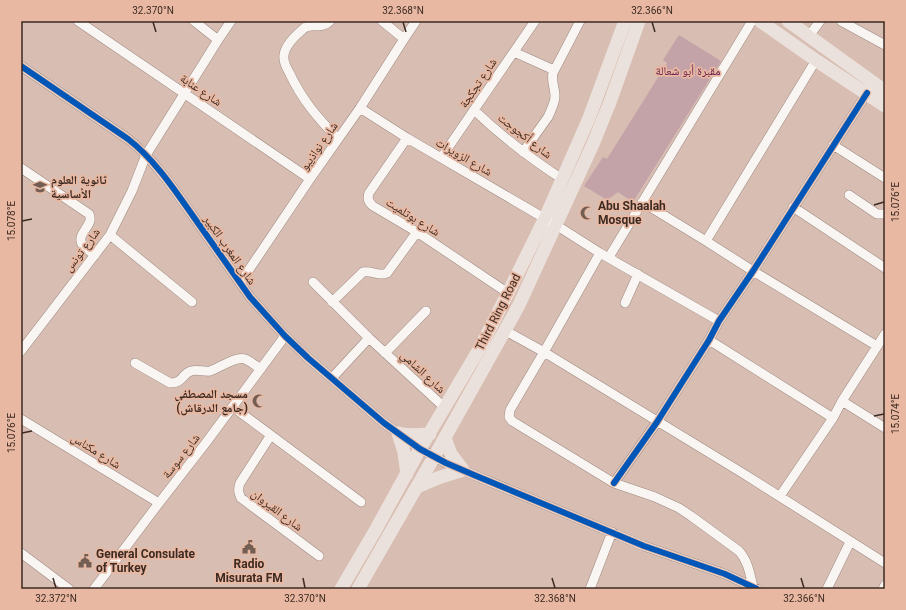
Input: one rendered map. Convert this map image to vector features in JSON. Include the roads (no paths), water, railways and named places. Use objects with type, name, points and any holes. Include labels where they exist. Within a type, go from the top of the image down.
[{"type":"main road","name":"Third Ring Road","points":[[341,589],[420,449],[482,346],[545,218],[589,118],[625,21]]},
{"type":"main road","name":"Third Ring Road","points":[[358,589],[445,438],[519,305],[593,144],[610,102],[639,21]]},
{"type":"main road","points":[[760,21],[885,106]]},
{"type":"main road","points":[[788,21],[885,91]]},
{"type":"main road","points":[[398,433],[414,436],[430,434]]},
{"type":"main road","points":[[398,433],[404,452],[407,474]]},
{"type":"main road","points":[[417,487],[463,470],[451,454],[445,438]]},
{"type":"street","name":"شارع عنابة","points":[[78,21],[310,179]]},
{"type":"street","points":[[194,21],[218,40]]},
{"type":"street","name":"شارع تونس","points":[[21,351],[110,235],[132,191],[146,155],[231,21]]},
{"type":"street","points":[[330,21],[324,25],[309,26],[302,29],[286,48],[283,56],[289,73],[305,101],[318,118],[338,139]]},
{"type":"street","points":[[382,21],[404,39]]},
{"type":"street","name":"شارع نواذيبو","points":[[240,283],[360,108],[416,21]]},
{"type":"street","name":"شارع تجكجة","points":[[441,158],[535,21]]},
{"type":"street","points":[[523,152],[548,117],[554,104],[555,96],[552,76],[580,21]]},
{"type":"street","points":[[609,257],[752,21]]},
{"type":"street","points":[[809,36],[820,21]]},
{"type":"street","points":[[841,21],[885,45]]},
{"type":"street","points":[[514,52],[554,70]]},
{"type":"street","points":[[706,241],[817,61]]},
{"type":"street","name":"شارع المغرب الكبير","points":[[21,66],[132,143],[146,155],[165,177],[250,297],[285,336],[365,407],[420,449],[463,470],[644,546],[725,574],[755,588]]},
{"type":"street","points":[[614,483],[657,422],[709,340],[719,321],[753,271],[867,93]]},
{"type":"street","name":"شارع الزويرات","points":[[360,108],[407,138],[719,321]]},
{"type":"street","name":"شارع أكجوجت","points":[[474,110],[491,127],[523,152],[562,179]]},
{"type":"street","name":"شارع بوتلميت","points":[[407,138],[368,195],[370,204],[417,232],[508,293]]},
{"type":"street","points":[[833,145],[885,178]]},
{"type":"street","points":[[21,168],[89,214],[91,220],[81,237],[81,242],[83,246],[95,254]]},
{"type":"street","points":[[849,196],[877,214],[885,214]]},
{"type":"street","points":[[642,202],[877,346]]},
{"type":"street","points":[[793,208],[885,268]]},
{"type":"street","points":[[332,302],[363,272],[381,275],[387,273],[417,232]]},
{"type":"street","points":[[110,235],[192,302]]},
{"type":"street","points":[[600,252],[510,410],[509,416],[512,421],[614,483],[655,497],[691,516],[739,551],[748,566],[755,588]]},
{"type":"street","points":[[625,303],[638,274]]},
{"type":"street","name":"شارع الشامي","points":[[313,282],[369,338],[445,408]]},
{"type":"street","name":"شارع الشامي","points":[[385,353],[426,311]]},
{"type":"street","points":[[504,330],[544,352],[780,496],[885,563]]},
{"type":"street","points":[[780,496],[833,418],[842,401],[885,334]]},
{"type":"street","name":"شارع سوسة","points":[[94,589],[233,407],[285,336]]},
{"type":"street","points":[[332,378],[369,338]]},
{"type":"street","points":[[709,340],[833,418]]},
{"type":"street","points":[[135,364],[170,383],[176,383],[187,373],[192,371],[204,372],[239,359],[246,359],[261,369]]},
{"type":"street","points":[[842,401],[885,428]]},
{"type":"street","points":[[233,407],[362,502]]},
{"type":"street","name":"شارع مكناس","points":[[21,419],[159,503]]},
{"type":"street","name":"شارع القيروان","points":[[272,435],[240,483],[238,492],[241,498],[319,556]]},
{"type":"street","points":[[590,589],[612,532]]},
{"type":"street","points":[[826,589],[850,542]]},
{"type":"street","points":[[21,553],[69,589]]},
{"type":"street","points":[[883,589],[885,585]]},
{"type":"place","name":"ثانوية العلوم الأساسية","points":[[40,187]]},
{"type":"place","name":"Abu Shaalah Mosque","points":[[587,213]]},
{"type":"place","name":"مسجد المصطفى (جامع الدرقاش)","points":[[259,401]]},
{"type":"place","name":"Radio Misurata FM","points":[[249,547]]},
{"type":"place","name":"General Consulate of Turkey","points":[[85,561]]},
{"type":"park label","name":"مقبرة أبو شعالة","points":[[688,71]]}]
